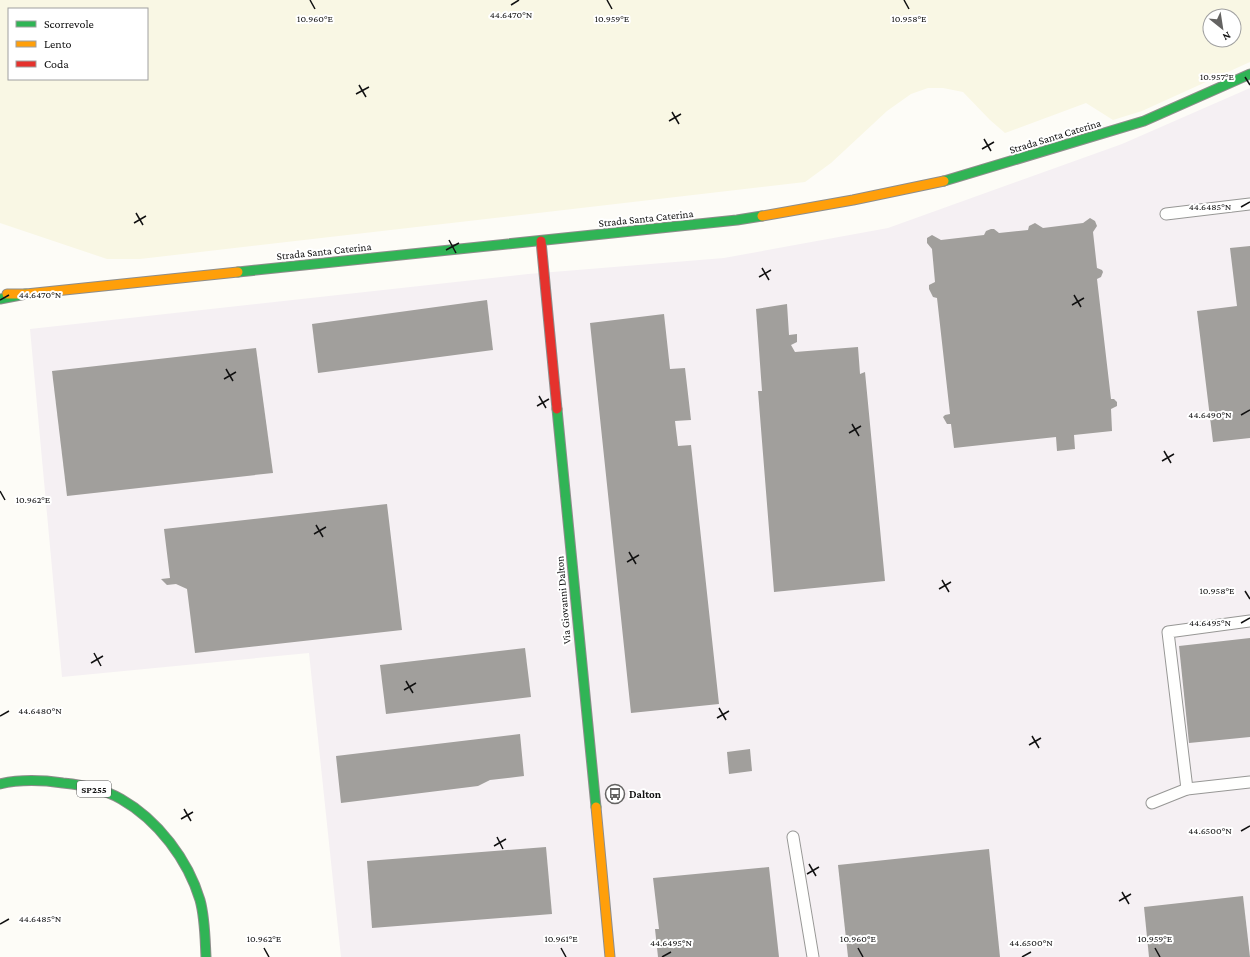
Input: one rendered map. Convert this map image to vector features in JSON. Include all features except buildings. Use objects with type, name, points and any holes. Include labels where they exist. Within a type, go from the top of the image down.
[{"type":"street","name":"Strada Santa Caterina","points":[[26,294],[736,220],[854,200],[955,179],[1144,121],[1250,74]]},
{"type":"street","name":"Via Giovanni Dalton","points":[[541,241],[610,957]]},
{"type":"street","points":[[0,294],[26,294]]},
{"type":"street","points":[[0,299],[26,294]]},
{"type":"street","name":"SP255","points":[[0,784],[47,780],[89,787],[122,799],[150,820],[170,844],[191,874],[200,901],[205,931],[206,957]]},
{"type":"lane","points":[[1166,214],[1250,204]]},
{"type":"lane","points":[[1187,789],[1168,632],[1250,622]]},
{"type":"lane","points":[[1152,803],[1187,789],[1250,782]]},
{"type":"lane","points":[[793,837],[813,957]]},
{"type":"shaded area","points":[[0,0],[1250,0],[1250,62],[1142,111],[1113,120],[1086,103],[1005,133],[963,92],[943,88],[928,88],[911,94],[887,111],[831,163],[805,182],[140,259],[107,259],[0,223]]},
{"type":"shaded area","points":[[1250,88],[1250,957],[341,957],[309,653],[62,677],[30,329],[528,274],[724,258],[888,228],[1122,144]]},
{"type":"traffic: fast","points":[[944,181],[1144,121],[1250,74]]},
{"type":"traffic: fast","points":[[238,272],[737,220],[762,216]]},
{"type":"traffic: fast","points":[[0,299],[26,294]]},
{"type":"traffic: fast","points":[[557,409],[596,807]]},
{"type":"traffic: fast","points":[[0,784],[16,781],[39,781],[86,786],[121,799],[147,818],[170,842],[188,870],[195,885],[203,914],[206,957]]},
{"type":"traffic: slow","points":[[762,216],[853,200],[944,181]]},
{"type":"traffic: slow","points":[[7,294],[26,294],[238,272]]},
{"type":"traffic: slow","points":[[596,807],[610,957]]},
{"type":"traffic: jam","points":[[541,241],[557,409]]},
{"type":"place","name":"Dalton","points":[[615,794]]}]
